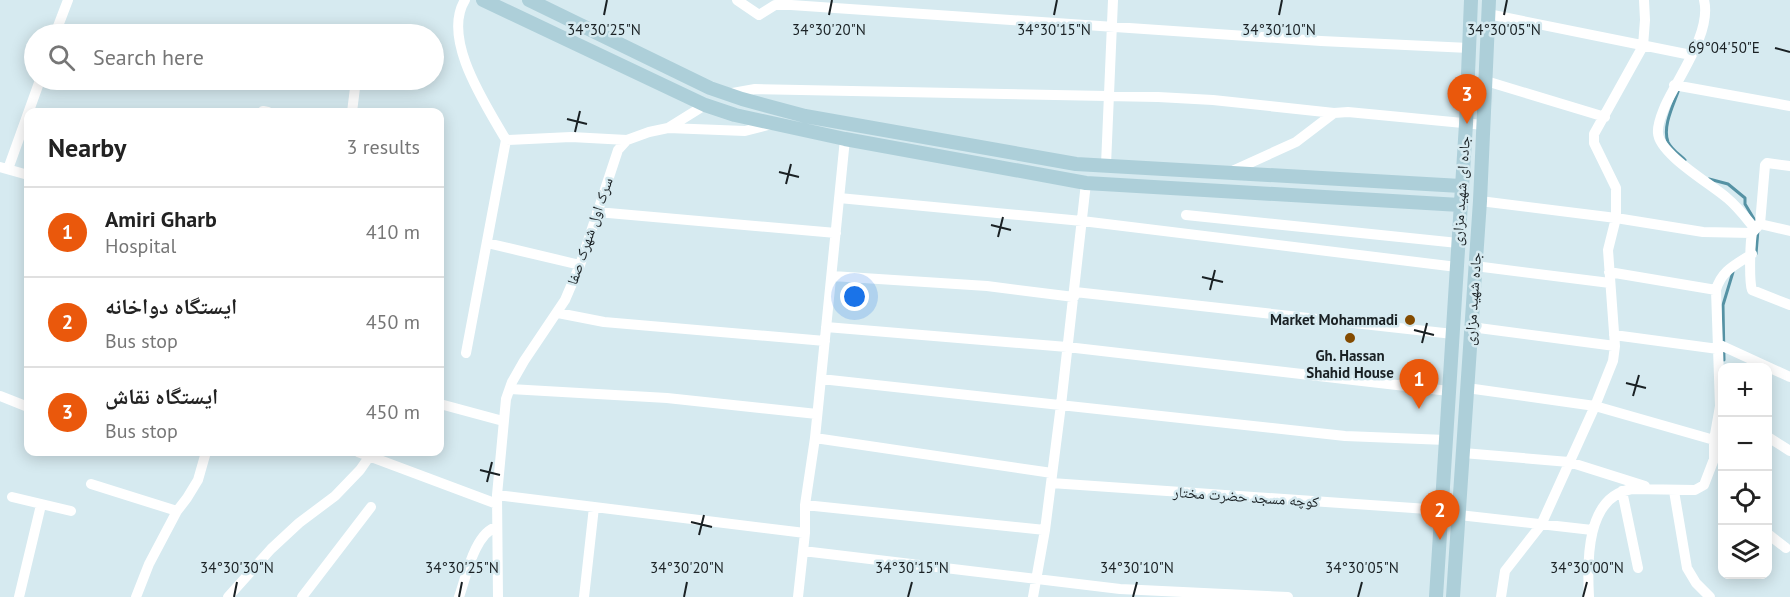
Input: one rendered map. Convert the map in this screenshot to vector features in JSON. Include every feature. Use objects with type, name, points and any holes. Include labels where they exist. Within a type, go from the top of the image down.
[{"type":"main road","points":[[483,0],[705,105],[735,115],[845,140],[1086,183],[1460,205]]},
{"type":"main road","points":[[529,0],[710,88],[805,116],[1076,164],[1461,186]]},
{"type":"main road","name":"جاده ای شهید مزاری","points":[[1436,597],[1466,124],[1471,0]]},
{"type":"main road","name":"جاده شهید مزاری","points":[[1453,597],[1480,201],[1488,7]]},
{"type":"main road","points":[[735,115],[742,99]]},
{"type":"street","points":[[60,24],[68,0]]},
{"type":"street","points":[[465,0],[460,8],[458,27],[464,58],[483,100],[506,140],[466,353]]},
{"type":"street","points":[[737,0],[759,15],[775,5],[792,3],[1321,41],[1469,48]]},
{"type":"street","points":[[1106,165],[1113,0]]},
{"type":"street","points":[[1501,597],[1505,571],[1541,525],[1613,361],[1614,340],[1608,250],[1616,218],[1616,188],[1594,143],[1594,134],[1643,46],[1644,0]]},
{"type":"street","points":[[1704,0],[1705,20],[1691,55],[1674,85],[1660,118],[1658,133],[1667,151],[1729,199],[1756,229]]},
{"type":"street","points":[[1488,7],[1643,46],[1691,55]]},
{"type":"street","points":[[1486,81],[1605,117]]},
{"type":"street","points":[[1674,85],[1790,106]]},
{"type":"street","points":[[727,94],[755,89],[1213,100],[1334,113],[1348,112],[1484,125]]},
{"type":"street","points":[[29,108],[36,90]]},
{"type":"street","points":[[352,108],[355,90]]},
{"type":"street","points":[[668,128],[705,105]]},
{"type":"street","points":[[1227,174],[1296,142],[1334,113]]},
{"type":"street","points":[[24,119],[4,168],[24,174]]},
{"type":"street","points":[[506,140],[572,137],[627,140],[668,128],[745,131],[772,124]]},
{"type":"street","name":"سرک اول شهرک صفا","points":[[501,597],[497,500],[503,421],[510,389],[524,361],[558,314],[580,265],[618,150],[627,140]]},
{"type":"street","points":[[798,597],[805,533],[805,505],[818,414],[845,140]]},
{"type":"street","points":[[1790,166],[1767,163],[1765,165],[1749,282],[1752,290],[1790,305]]},
{"type":"street","points":[[1033,597],[1045,530],[1075,294],[1086,183]]},
{"type":"street","points":[[839,198],[1082,220],[1456,267]]},
{"type":"street","points":[[1480,201],[1616,218],[1703,232],[1756,229],[1790,231]]},
{"type":"street","points":[[597,212],[836,233]]},
{"type":"street","points":[[1186,215],[1458,243]]},
{"type":"street","points":[[487,243],[580,265]]},
{"type":"street","points":[[1719,363],[1716,290],[1719,279],[1725,272],[1752,254]]},
{"type":"street","points":[[1475,266],[1716,290]]},
{"type":"street","points":[[832,276],[1075,294],[1453,334]]},
{"type":"street","points":[[558,314],[604,322],[825,341]]},
{"type":"street","points":[[826,327],[1067,347],[1449,391]]},
{"type":"street","points":[[1471,327],[1718,347],[1790,377]]},
{"type":"street","points":[[821,379],[1345,436],[1446,440]]},
{"type":"street","points":[[1467,388],[1595,406],[1714,440]]},
{"type":"street","points":[[510,389],[667,399],[818,414]]},
{"type":"street","points":[[0,396],[24,405]]},
{"type":"street","points":[[444,405],[503,421]]},
{"type":"street","points":[[1463,453],[1569,462],[1653,488],[1674,491],[1695,490],[1704,484],[1718,460],[1714,440],[1719,417]]},
{"type":"street","name":"کوچه مسجد حضرت مختار","points":[[815,438],[1051,478],[1442,510]]},
{"type":"street","points":[[1772,439],[1790,451]]},
{"type":"street","points":[[136,597],[149,564],[177,511],[198,480],[205,456]]},
{"type":"street","points":[[228,597],[271,549],[299,523],[335,496],[369,457],[497,500],[594,507],[805,533]]},
{"type":"street","points":[[91,484],[177,511]]},
{"type":"street","points":[[1588,597],[1588,551],[1593,530],[1607,503],[1622,490],[1653,488]]},
{"type":"street","points":[[1622,490],[1638,568]]},
{"type":"street","points":[[1674,491],[1686,568],[1696,583],[1710,597]]},
{"type":"street","points":[[12,497],[71,511]]},
{"type":"street","points":[[19,597],[41,505]]},
{"type":"street","points":[[805,505],[1045,530]]},
{"type":"street","points":[[302,597],[371,507]]},
{"type":"street","points":[[584,597],[594,507]]},
{"type":"street","points":[[1459,515],[1593,530]]},
{"type":"street","points":[[459,597],[481,539],[490,528],[497,526]]},
{"type":"street","points":[[1772,538],[1786,548]]},
{"type":"street","points":[[803,551],[1120,589],[1288,597]]},
{"type":"waterway","points":[[1679,89],[1666,129],[1671,147],[1685,160]]},
{"type":"waterway","points":[[1709,179],[1728,184],[1745,198],[1745,204],[1757,224]]},
{"type":"waterway","points":[[1756,254],[1758,230]]},
{"type":"waterway","points":[[1724,360],[1723,305],[1733,272]]},
{"type":"place","name":"ایستگاه نقاش","points":[[1467,124]]},
{"type":"place","name":"Market Mohammadi","points":[[1410,320]]},
{"type":"place","name":"Gh. Hassan Shahid House","points":[[1350,338]]},
{"type":"place","name":"Amiri Gharb","points":[[1419,409]]},
{"type":"place","name":"ایستگاه دواخانه","points":[[1440,540]]}]
